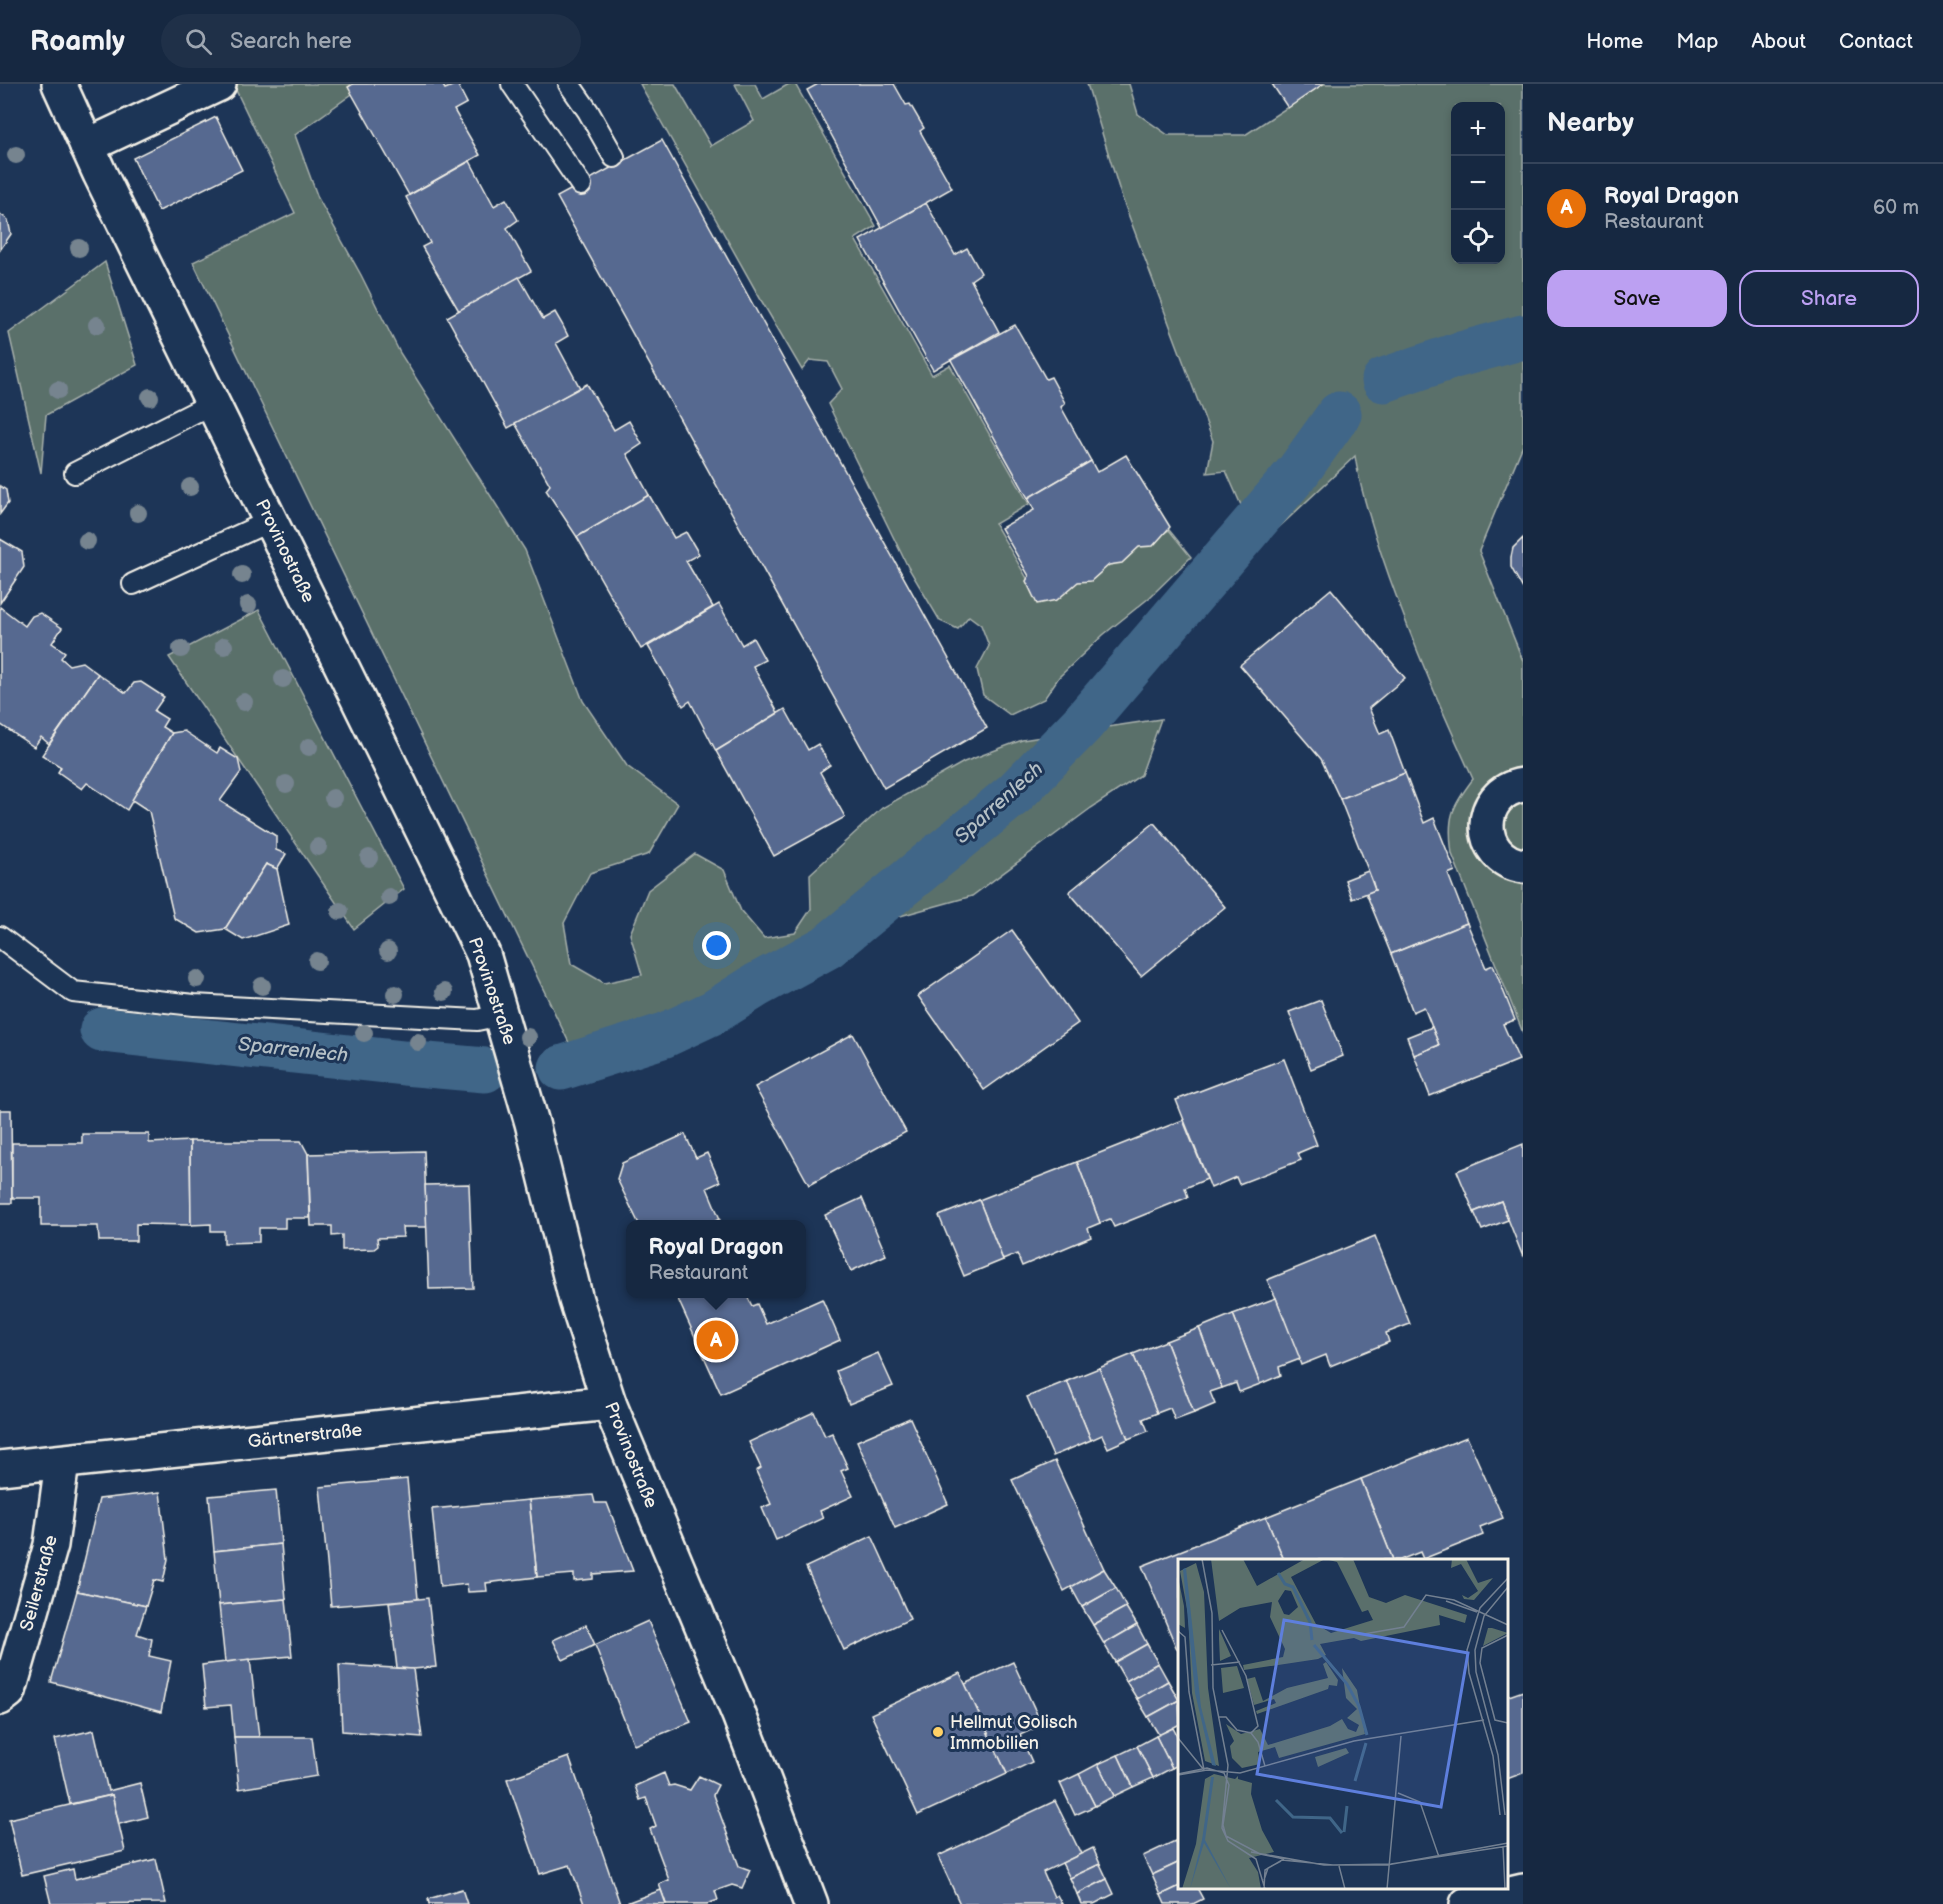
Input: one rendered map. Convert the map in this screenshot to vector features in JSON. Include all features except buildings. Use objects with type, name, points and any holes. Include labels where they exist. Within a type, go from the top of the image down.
[{"type":"street","name":"Provinostraße","points":[[59,84],[87,146],[483,954],[512,1049],[576,1300],[609,1403],[734,1704],[811,1904]]},
{"type":"street","points":[[87,146],[219,84]]},
{"type":"street","points":[[1523,785],[1508,789],[1498,796],[1491,806],[1487,820],[1487,834],[1492,847],[1502,857],[1523,866]]},
{"type":"street","name":"Gärtnerstraße","points":[[0,1468],[609,1403]]},
{"type":"street","name":"Seilerstraße","points":[[0,1698],[9,1691],[51,1545],[62,1462]]},
{"type":"street","points":[[1467,1904],[1523,1891]]},
{"type":"lane","points":[[512,84],[581,185]]},
{"type":"lane","points":[[569,84],[588,111],[614,157]]},
{"type":"lane","points":[[75,473],[213,403]]},
{"type":"lane","points":[[133,584],[270,521]]},
{"type":"lane","points":[[0,937],[73,992],[194,1005],[477,1020],[501,1015]]},
{"type":"green space","points":[[233,84],[366,84],[295,135],[318,198],[361,275],[400,353],[525,550],[583,701],[627,766],[678,804],[649,854],[590,873],[564,923],[571,964],[604,983],[642,975],[630,934],[648,890],[695,854],[724,870],[741,911],[764,938],[795,933],[811,909],[810,874],[882,808],[964,762],[1022,740],[1161,719],[1141,775],[1091,808],[972,896],[875,923],[641,1042],[573,1051],[193,262],[295,213]]},
{"type":"green space","points":[[640,84],[675,84],[711,146],[754,121],[735,84],[755,84],[763,99],[789,84],[795,84],[876,226],[855,239],[932,375],[950,365],[1029,504],[995,524],[1041,602],[1169,530],[1191,557],[1149,598],[1103,635],[1059,677],[1044,699],[1010,715],[983,695],[977,669],[989,646],[981,625],[969,616],[958,629],[940,621],[908,567],[828,404],[842,389],[828,362],[810,360],[802,370]]},
{"type":"green space","points":[[1087,84],[1129,84],[1138,114],[1168,135],[1245,135],[1323,84],[1523,84],[1523,445],[1479,551],[1523,661],[1523,1033],[1452,854],[1450,831],[1452,814],[1473,779],[1424,667],[1391,582],[1366,505],[1355,456],[1259,546],[1226,471],[1207,473],[1213,441],[1121,195]]},
{"type":"green space","points":[[105,262],[137,365],[46,415],[41,473],[9,333]]},
{"type":"green space","points":[[259,610],[404,889],[354,929],[169,657]]},
{"type":"waterway","name":"Sparrenlech","points":[[1384,380],[1454,356],[1523,337]]},
{"type":"waterway","name":"Sparrenlech","points":[[561,1068],[665,1035],[714,1012],[757,985],[827,947],[1015,793],[1082,724],[1297,473],[1339,414]]},
{"type":"waterway","name":"Sparrenlech","points":[[102,1030],[485,1070]]},
{"type":"place","name":"Royal Dragon","points":[[716,1340]]},
{"type":"place","name":"Hellmut Golisch Immobilien","points":[[938,1732]]}]
